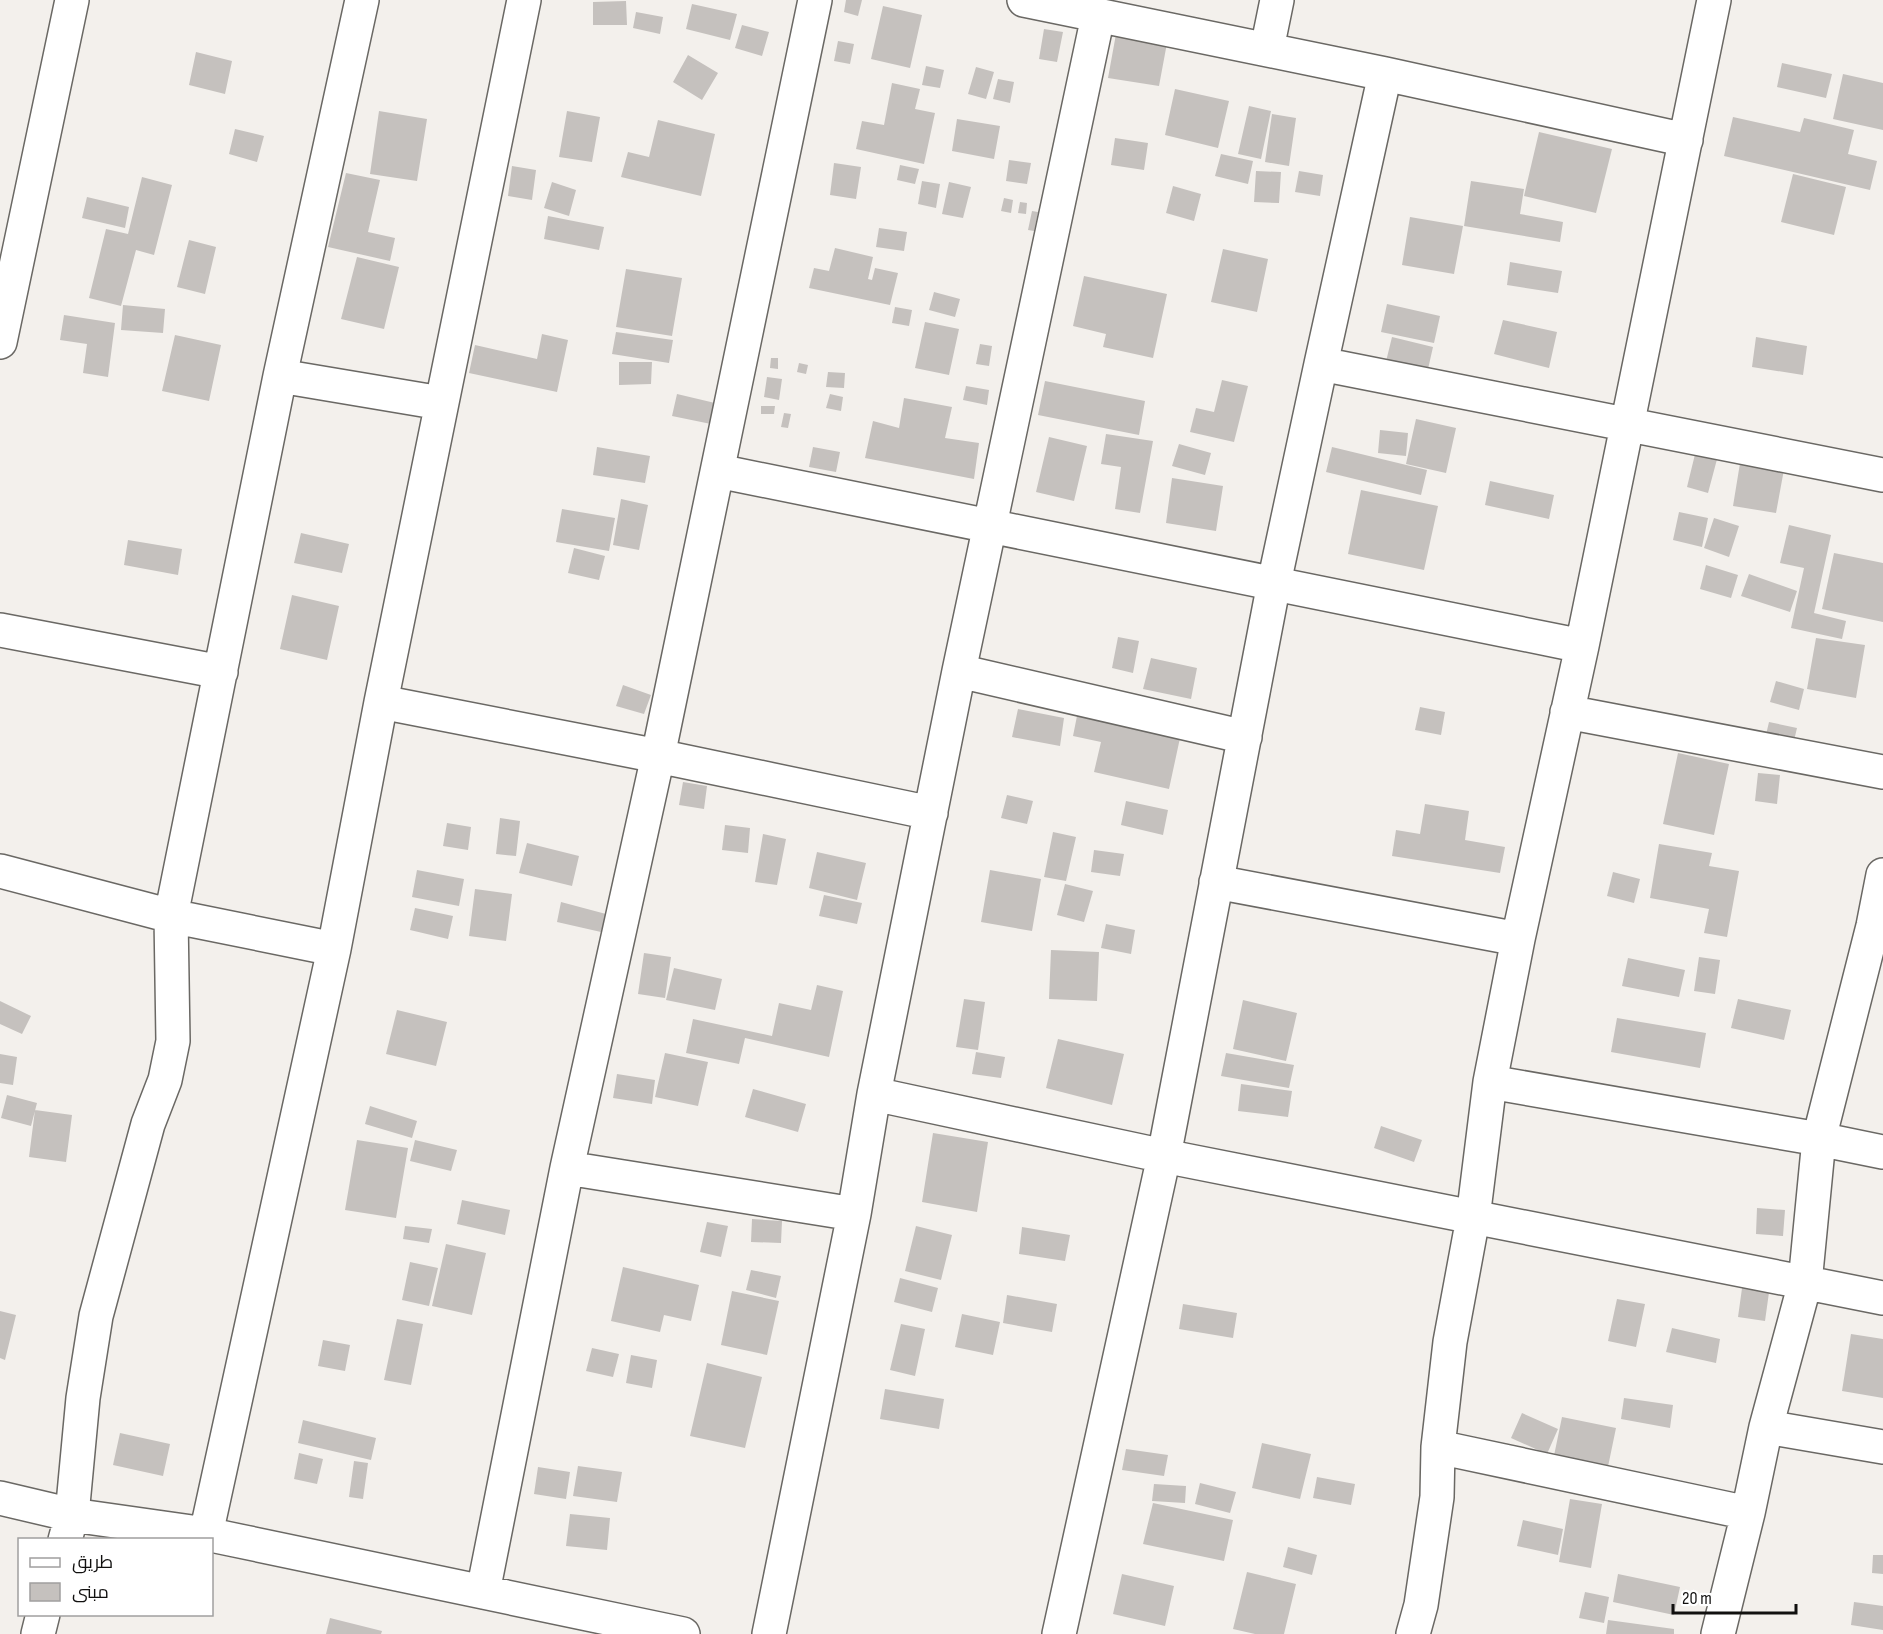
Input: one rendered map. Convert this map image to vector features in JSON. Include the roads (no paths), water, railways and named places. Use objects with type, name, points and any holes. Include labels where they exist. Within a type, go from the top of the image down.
[{"type":"street","points":[[0,342],[72,0]]},
{"type":"street","points":[[68,1527],[84,1388],[96,1316],[148,1124],[165,1080],[173,1041],[171,916],[280,376],[362,0]]},
{"type":"street","points":[[206,1534],[334,949],[381,702],[524,0]]},
{"type":"street","points":[[483,1592],[567,1168],[658,756],[815,0]]},
{"type":"street","points":[[1024,0],[1268,49],[1686,140]]},
{"type":"street","points":[[1268,49],[1277,0]]},
{"type":"street","points":[[1413,1634],[1421,1605],[1437,1497],[1438,1447],[1450,1342],[1473,1218],[1490,1082],[1714,0]]},
{"type":"street","points":[[769,1634],[854,1214],[874,1094],[959,671],[1098,16]]},
{"type":"street","points":[[1059,1634],[1164,1156],[1274,583],[1385,74]]},
{"type":"street","points":[[1320,364],[1883,474]]},
{"type":"street","points":[[280,376],[441,403]]},
{"type":"street","points":[[718,471],[1582,646]]},
{"type":"street","points":[[0,630],[221,672]]},
{"type":"street","points":[[959,671],[1245,737]]},
{"type":"street","points":[[381,702],[658,756],[931,813]]},
{"type":"street","points":[[1567,712],[1883,772]]},
{"type":"street","points":[[0,871],[171,916],[334,949]]},
{"type":"street","points":[[1718,1634],[1748,1514],[1766,1427],[1805,1283],[1819,1138],[1878,927],[1883,875]]},
{"type":"street","points":[[1216,882],[1518,939]]},
{"type":"street","points":[[1490,1082],[1819,1138],[1883,1152]]},
{"type":"street","points":[[874,1094],[1164,1156],[1883,1298]]},
{"type":"street","points":[[567,1168],[854,1214]]},
{"type":"street","points":[[1766,1427],[1883,1448]]},
{"type":"street","points":[[1438,1447],[1748,1514]]},
{"type":"street","points":[[0,1498],[68,1527],[206,1534],[683,1634]]},
{"type":"street","points":[[38,1634],[43,1616]]}]
